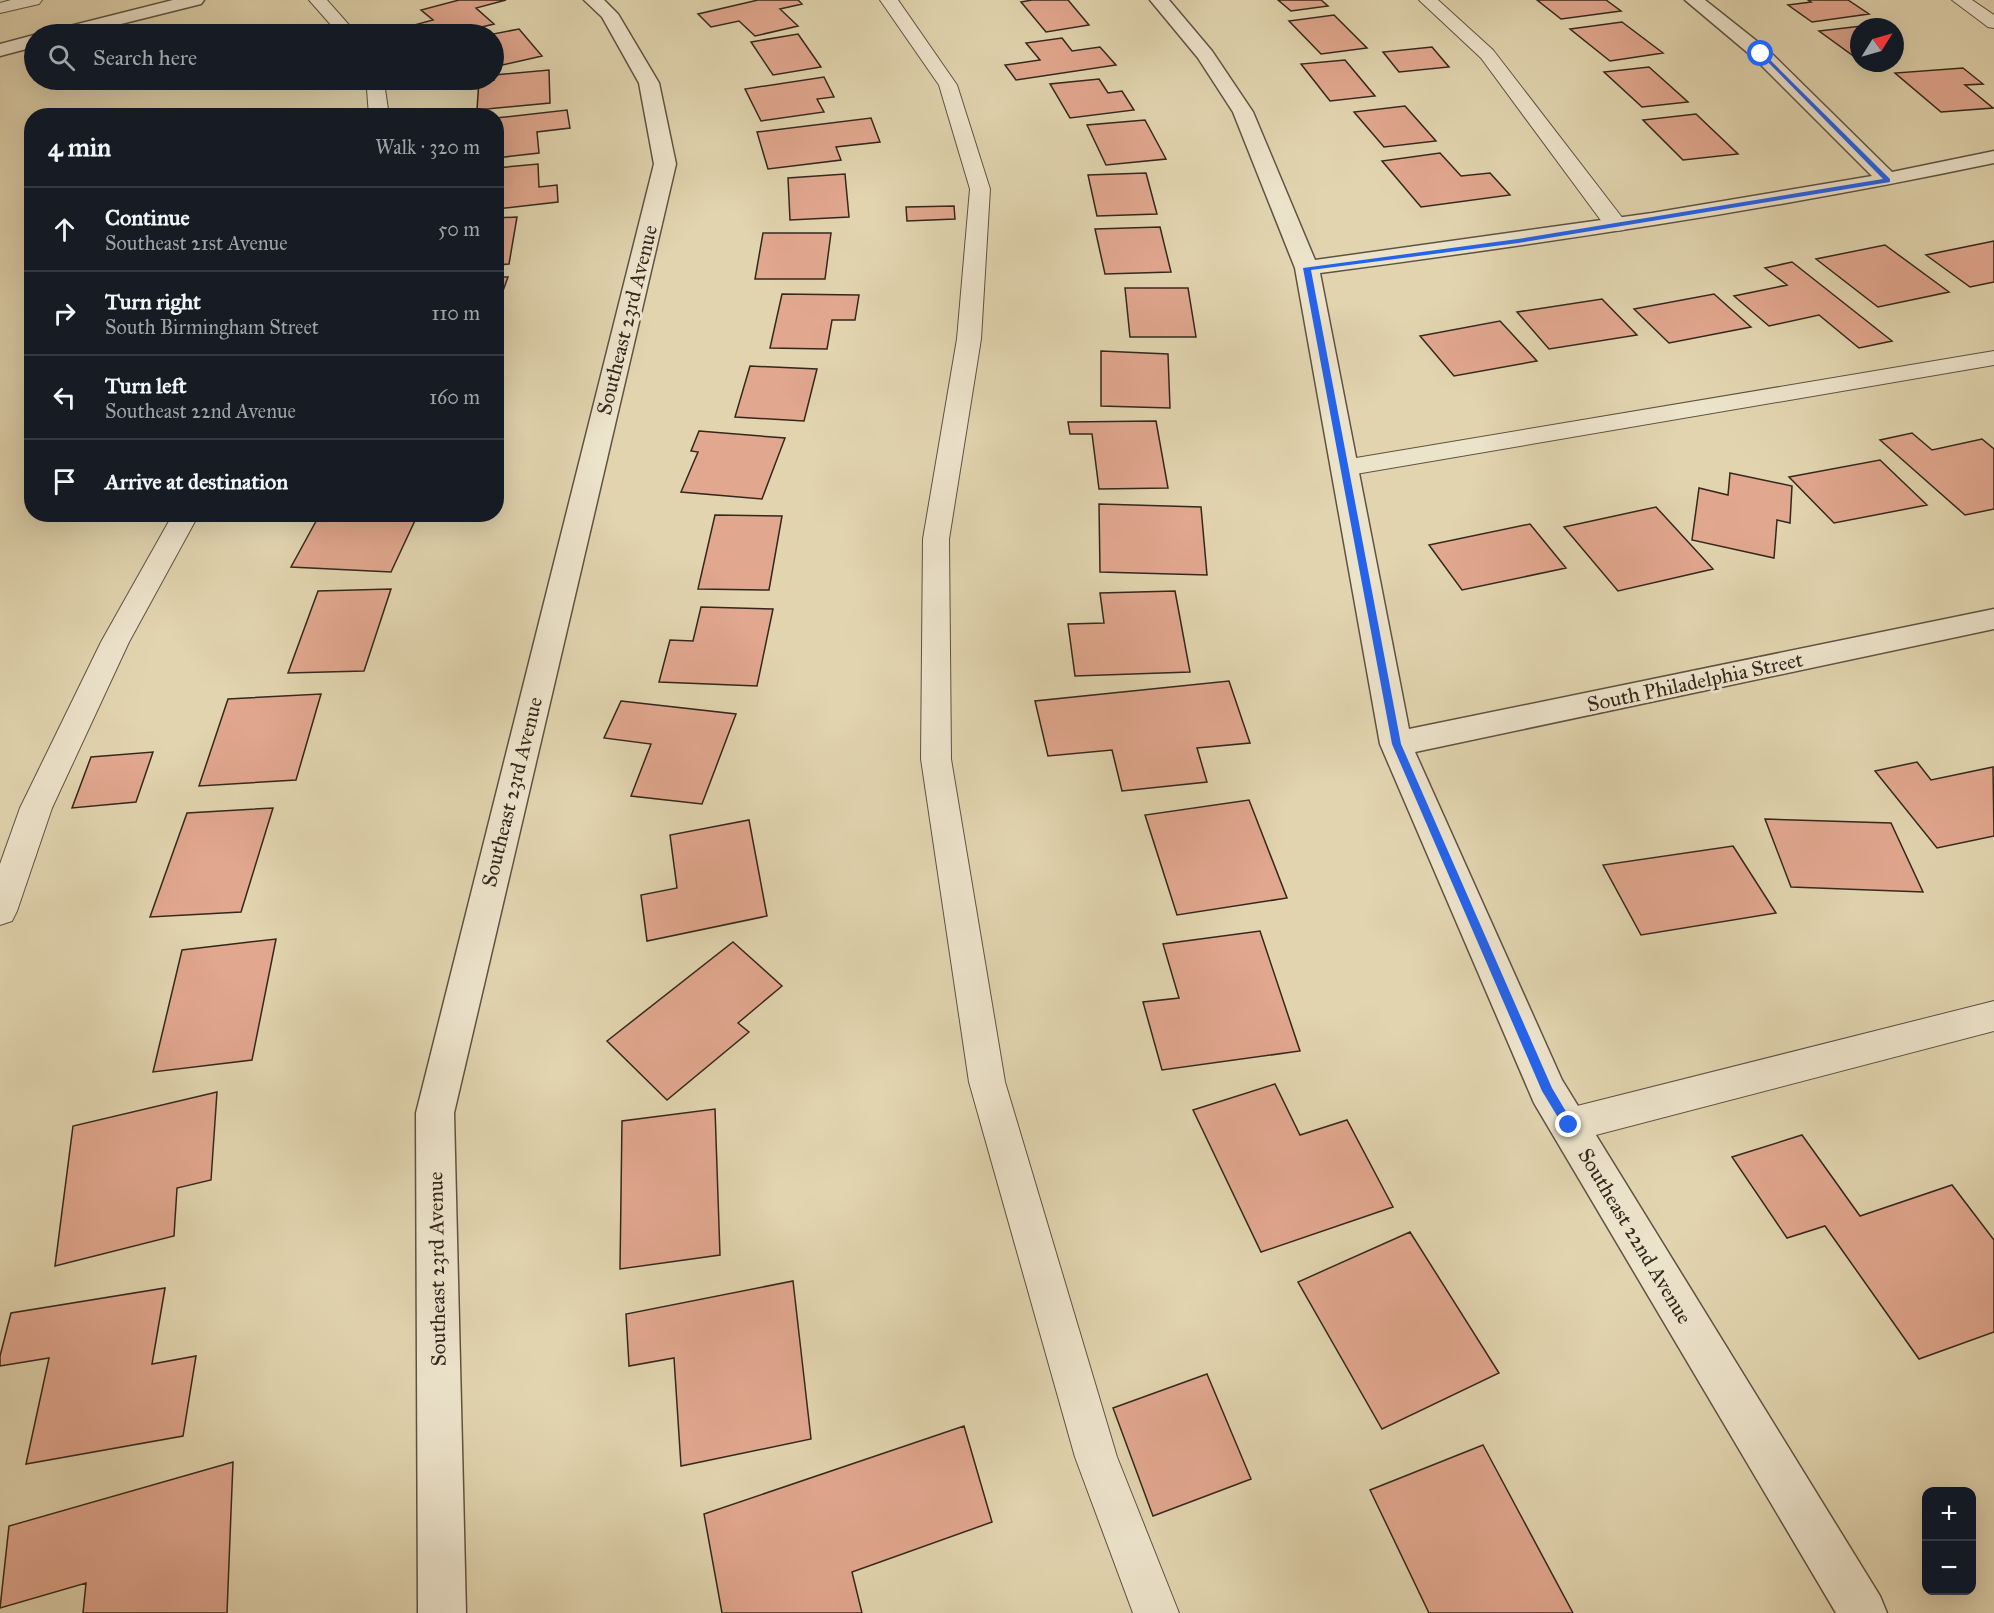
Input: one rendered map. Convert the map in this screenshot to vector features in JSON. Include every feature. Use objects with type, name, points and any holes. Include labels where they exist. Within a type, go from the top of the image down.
[{"type":"street","points":[[100,24],[195,0]]},
{"type":"street","name":"Southeast 23rd Avenue","points":[[442,1613],[435,1113],[665,164],[649,83],[609,14],[593,0]]},
{"type":"street","name":"Southeast 22nd Avenue","points":[[1159,0],[1205,55],[1243,112],[1307,268],[1396,744],[1548,1091],[1863,1613]]},
{"type":"street","points":[[1694,0],[1761,54],[1888,180]]},
{"type":"street","points":[[0,50],[24,44]]},
{"type":"street","points":[[1307,268],[1518,241],[1888,180],[1994,157]]},
{"type":"street","name":"South Philadelphia Street","points":[[1396,744],[1994,620]]},
{"type":"lane","points":[[0,8],[33,0]]},
{"type":"lane","points":[[318,0],[339,24]]},
{"type":"lane","points":[[889,0],[948,85],[980,189],[969,339],[936,539],[936,747],[987,1082],[1096,1457],[1156,1613]]},
{"type":"lane","points":[[1428,0],[1487,54],[1616,225]]},
{"type":"lane","points":[[1960,0],[1994,23]]},
{"type":"lane","points":[[376,90],[378,108]]},
{"type":"lane","points":[[1344,468],[1994,358]]},
{"type":"lane","points":[[0,910],[36,808],[115,642],[182,522]]},
{"type":"lane","points":[[1569,1125],[1994,1016]]},
{"type":"building","points":[[459,0],[506,0],[476,8],[494,24],[418,24],[433,20],[421,10]]},
{"type":"building","points":[[758,0],[798,0],[802,4],[780,9],[798,26],[755,36],[739,21],[711,27],[698,14]]},
{"type":"building","points":[[1068,0],[1089,25],[1046,32],[1021,2]]},
{"type":"building","points":[[1278,0],[1321,0],[1328,6],[1291,11]]},
{"type":"building","points":[[1537,0],[1606,0],[1621,11],[1561,19]]},
{"type":"building","points":[[1808,0],[1848,0],[1869,14],[1812,22],[1788,5],[1811,2]]},
{"type":"building","points":[[1334,15],[1367,48],[1321,54],[1289,21]]},
{"type":"building","points":[[1622,22],[1663,53],[1610,61],[1570,29]]},
{"type":"building","points":[[1850,27],[1850,53],[1819,31]]},
{"type":"building","points":[[519,29],[542,56],[504,65],[504,32]]},
{"type":"building","points":[[798,34],[821,67],[773,75],[751,42]]},
{"type":"building","points":[[1062,38],[1072,51],[1100,47],[1116,65],[1016,80],[1005,65],[1040,60],[1026,43]]},
{"type":"building","points":[[1432,47],[1449,67],[1399,72],[1383,52]]},
{"type":"building","points":[[1345,60],[1375,96],[1330,101],[1301,64]]},
{"type":"building","points":[[1649,67],[1688,102],[1642,107],[1604,72]]},
{"type":"building","points":[[1963,68],[1983,84],[1965,85],[1993,108],[1941,112],[1895,73]]},
{"type":"building","points":[[549,70],[550,103],[477,108],[478,90],[504,90],[504,74]]},
{"type":"building","points":[[824,77],[834,97],[817,99],[824,112],[761,121],[745,89]]},
{"type":"building","points":[[1099,79],[1108,93],[1122,91],[1134,110],[1070,118],[1050,84]]},
{"type":"building","points":[[1405,106],[1436,141],[1384,147],[1354,112]]},
{"type":"building","points":[[567,110],[570,128],[537,132],[539,153],[504,157],[504,117]]},
{"type":"building","points":[[1696,114],[1738,154],[1683,160],[1643,120]]},
{"type":"building","points":[[871,118],[880,142],[836,147],[841,160],[768,169],[757,132]]},
{"type":"building","points":[[1145,120],[1166,159],[1106,165],[1087,125]]},
{"type":"building","points":[[1440,153],[1461,176],[1490,173],[1510,195],[1421,207],[1382,161]]},
{"type":"building","points":[[538,164],[539,187],[557,185],[558,202],[504,208],[504,167]]},
{"type":"building","points":[[1146,173],[1157,214],[1097,216],[1088,175]]},
{"type":"building","points":[[845,174],[849,217],[790,220],[788,178]]},
{"type":"building","points":[[954,206],[955,219],[907,221],[906,207]]},
{"type":"building","points":[[517,217],[509,264],[504,264],[504,218]]},
{"type":"building","points":[[1160,227],[1171,272],[1105,274],[1095,229]]},
{"type":"building","points":[[763,233],[831,233],[825,279],[755,279]]},
{"type":"building","points":[[1994,241],[1994,282],[1970,287],[1926,255]]},
{"type":"building","points":[[1885,245],[1949,292],[1878,307],[1816,259]]},
{"type":"building","points":[[1792,262],[1892,341],[1859,348],[1819,315],[1769,326],[1734,296],[1787,285],[1765,268]]},
{"type":"building","points":[[1125,288],[1188,288],[1196,337],[1130,337]]},
{"type":"building","points":[[782,294],[859,295],[855,320],[832,320],[827,349],[770,348]]},
{"type":"building","points":[[1714,294],[1751,327],[1669,343],[1634,309]]},
{"type":"building","points":[[1602,299],[1637,335],[1549,349],[1517,312]]},
{"type":"building","points":[[1500,321],[1537,361],[1454,376],[1420,336]]},
{"type":"building","points":[[1101,351],[1168,354],[1170,408],[1101,406]]},
{"type":"building","points":[[750,366],[817,369],[804,421],[735,417]]},
{"type":"building","points":[[1156,421],[1168,488],[1099,489],[1092,434],[1070,434],[1068,422]]},
{"type":"building","points":[[699,431],[785,438],[762,499],[681,492],[698,452],[691,451]]},
{"type":"building","points":[[1912,433],[1932,450],[1982,439],[1994,449],[1994,509],[1965,515],[1880,440]]},
{"type":"building","points":[[1880,460],[1927,505],[1834,523],[1789,477]]},
{"type":"building","points":[[1730,473],[1792,486],[1790,523],[1777,520],[1774,558],[1692,540],[1699,488],[1728,495]]},
{"type":"building","points":[[1099,504],[1201,507],[1207,575],[1100,572]]},
{"type":"building","points":[[1656,507],[1713,569],[1618,591],[1564,527]]},
{"type":"building","points":[[715,515],[782,516],[769,590],[698,589]]},
{"type":"building","points":[[316,522],[414,522],[391,572],[291,567]]},
{"type":"building","points":[[1530,524],[1566,568],[1462,590],[1429,545]]},
{"type":"building","points":[[391,589],[364,671],[288,673],[318,591]]},
{"type":"building","points":[[1175,591],[1190,672],[1075,676],[1068,624],[1104,623],[1100,593]]},
{"type":"building","points":[[701,607],[773,609],[757,686],[659,682],[670,640],[693,641]]},
{"type":"building","points":[[1229,681],[1250,743],[1197,748],[1207,782],[1122,791],[1112,750],[1048,756],[1035,701]]},
{"type":"building","points":[[321,694],[296,780],[199,786],[228,699]]},
{"type":"building","points":[[621,701],[736,714],[702,804],[631,796],[651,744],[604,738]]},
{"type":"building","points":[[153,752],[136,802],[72,808],[91,757]]},
{"type":"building","points":[[1917,762],[1931,780],[1993,767],[1994,836],[1937,848],[1875,771]]},
{"type":"building","points":[[1249,800],[1287,898],[1177,915],[1145,815]]},
{"type":"building","points":[[273,808],[241,912],[150,917],[187,813]]},
{"type":"building","points":[[1765,819],[1891,823],[1923,892],[1791,887]]},
{"type":"building","points":[[749,820],[767,916],[647,941],[641,895],[677,888],[670,835]]},
{"type":"building","points":[[1733,846],[1776,913],[1641,935],[1603,865]]},
{"type":"building","points":[[1260,931],[1300,1051],[1162,1070],[1143,1002],[1179,998],[1163,944]]},
{"type":"building","points":[[276,939],[252,1060],[153,1072],[182,950]]},
{"type":"building","points":[[733,942],[782,986],[738,1023],[749,1032],[667,1100],[607,1041]]},
{"type":"building","points":[[1275,1084],[1300,1135],[1347,1120],[1393,1207],[1261,1252],[1193,1110]]},
{"type":"building","points":[[217,1092],[211,1180],[177,1188],[174,1236],[55,1266],[73,1126]]},
{"type":"building","points":[[715,1109],[720,1255],[620,1269],[622,1121]]},
{"type":"building","points":[[1802,1135],[1860,1216],[1952,1185],[1994,1240],[1994,1332],[1919,1359],[1825,1226],[1787,1238],[1732,1157]]},
{"type":"building","points":[[1410,1232],[1499,1373],[1382,1429],[1298,1282]]},
{"type":"building","points":[[793,1281],[811,1439],[681,1466],[674,1358],[629,1366],[626,1314]]},
{"type":"building","points":[[165,1288],[152,1364],[196,1356],[183,1436],[26,1464],[49,1358],[0,1366],[0,1356],[11,1313]]},
{"type":"building","points":[[1207,1374],[1251,1479],[1153,1516],[1113,1408]]},
{"type":"building","points":[[964,1426],[992,1522],[852,1572],[862,1613],[722,1613],[704,1514]]},
{"type":"building","points":[[1483,1445],[1573,1613],[1429,1613],[1370,1490]]},
{"type":"building","points":[[233,1462],[227,1613],[83,1613],[86,1583],[0,1608],[9,1526]]},
{"type":"route","points":[[1569,1125],[1548,1091],[1396,744],[1307,268],[1518,241],[1888,180],[1761,54]]}]
